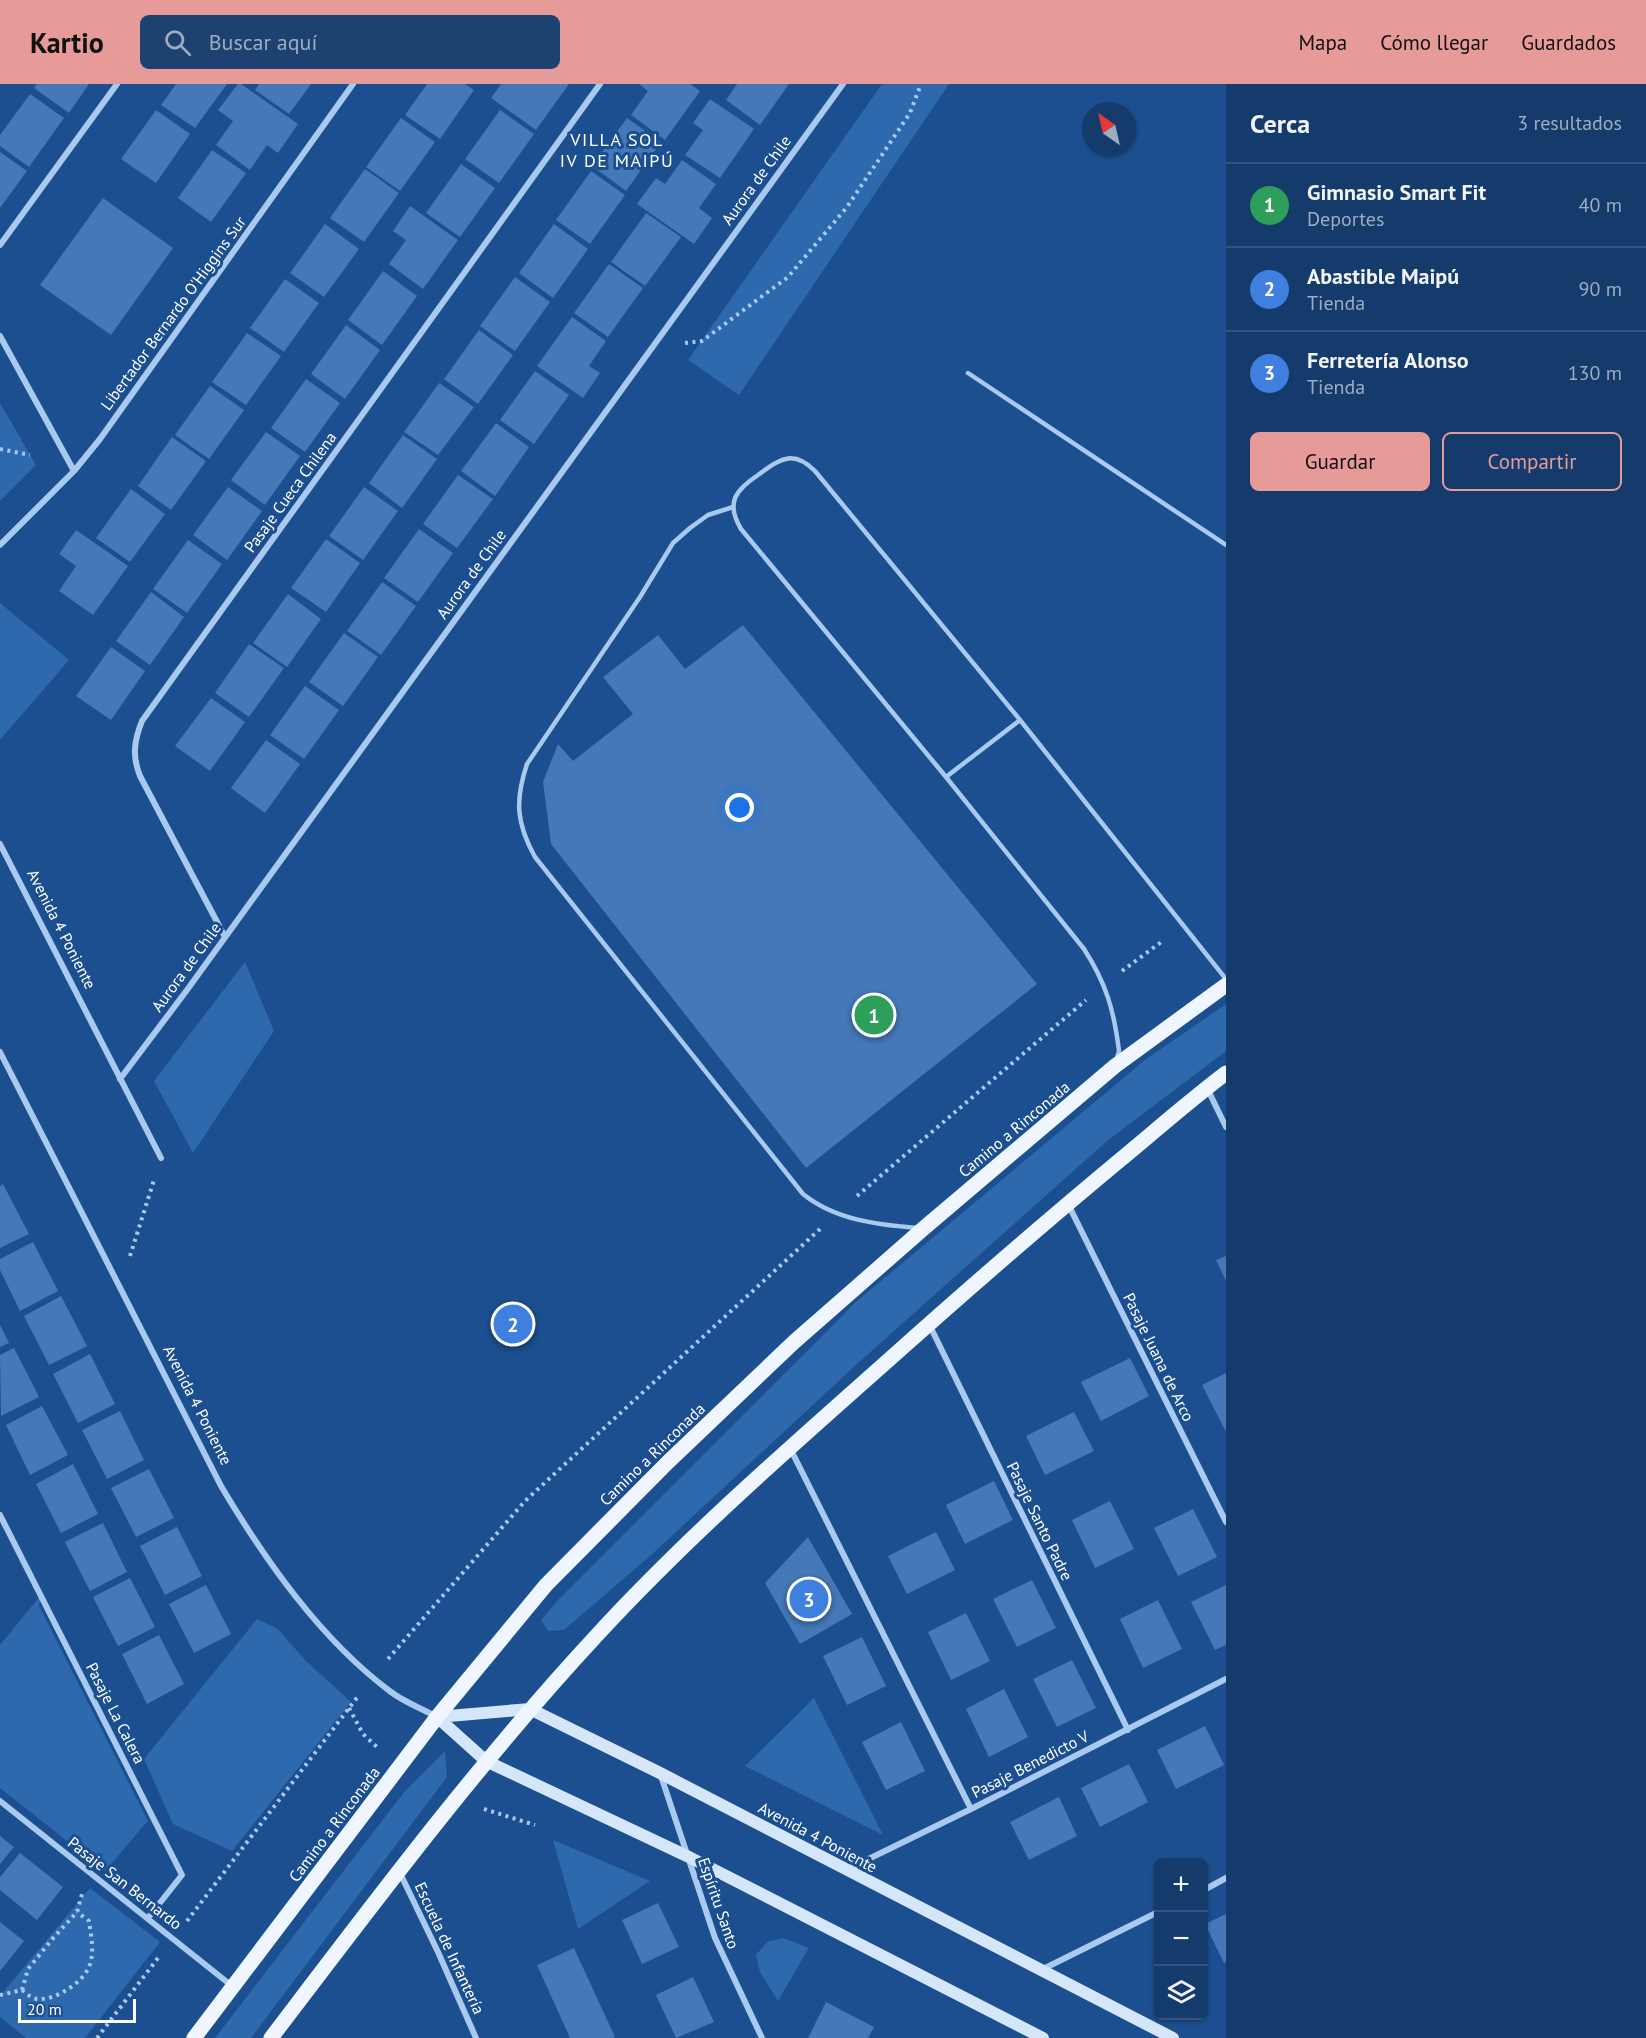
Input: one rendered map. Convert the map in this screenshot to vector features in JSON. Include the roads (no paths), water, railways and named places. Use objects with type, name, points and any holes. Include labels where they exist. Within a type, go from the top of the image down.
[{"type":"main road","name":"Camino a Rinconada","points":[[194,2038],[437,1717],[546,1585],[668,1462],[794,1342],[1115,1066],[1226,985]]},
{"type":"main road","points":[[271,2038],[399,1870],[486,1761],[530,1709],[654,1575],[928,1324],[1068,1203],[1226,1073]]},
{"type":"street","points":[[0,245],[117,84]]},
{"type":"street","name":"Libertador Bernardo O'Higgins Sur","points":[[0,544],[74,471],[100,439],[353,84]]},
{"type":"street","name":"Pasaje Cueca Chilena","points":[[225,937],[140,776],[134,756],[136,735],[142,721],[600,84]]},
{"type":"street","name":"Aurora de Chile","points":[[120,1079],[843,84]]},
{"type":"street","points":[[0,336],[74,471]]},
{"type":"street","name":"Avenida 4 Poniente","points":[[0,844],[161,1158]]},
{"type":"street","name":"Avenida 4 Poniente","points":[[0,1052],[221,1486],[249,1533],[281,1579],[316,1622],[373,1677],[392,1694],[437,1717],[486,1761],[689,1857],[1043,2038]]},
{"type":"street","points":[[1207,1088],[1226,1127]]},
{"type":"street","name":"Pasaje Juana de Arco","points":[[1068,1203],[1226,1522]]},
{"type":"street","name":"Pasaje Santo Padre","points":[[928,1324],[1128,1730]]},
{"type":"street","points":[[790,1448],[971,1809]]},
{"type":"street","name":"Pasaje La Calera","points":[[0,1515],[182,1875],[148,1918]]},
{"type":"street","name":"Pasaje Benedicto V","points":[[846,1870],[1226,1679]]},
{"type":"street","points":[[437,1717],[530,1709]]},
{"type":"street","name":"Avenida 4 Poniente","points":[[530,1709],[660,1773],[1173,2038]]},
{"type":"street","name":"Espíritu Santo","points":[[660,1773],[715,1938],[762,2038]]},
{"type":"street","name":"Pasaje San Bernardo","points":[[0,1801],[233,1987]]},
{"type":"street","name":"Escuela de Infantería","points":[[399,1870],[476,2038]]},
{"type":"street","points":[[1208,1887],[1226,1878]]},
{"type":"street","points":[[1041,1970],[1154,1914]]},
{"type":"lane","points":[[968,374],[1226,545]]},
{"type":"lane","points":[[1115,1066],[1119,1050],[1115,1021],[1104,984],[1084,949],[946,777],[741,529],[735,519],[733,507],[735,496],[741,487],[779,459],[799,459],[808,464],[1020,720],[1226,979]]},
{"type":"lane","points":[[733,507],[708,515],[673,543],[640,597],[527,764],[518,802],[520,822],[525,840],[535,857],[802,1194],[815,1204],[837,1214],[886,1226],[924,1228]]},
{"type":"lane","points":[[946,777],[1020,720]]},
{"type":"place","name":"Gimnasio Smart Fit","points":[[874,1015]]},
{"type":"place","name":"Abastible Maipú","points":[[513,1324]]},
{"type":"place","name":"Ferretería Alonso","points":[[809,1599]]},
{"type":"district","name":"VILLA SOL IV DE MAIPÚ","points":[[617,150]]}]
